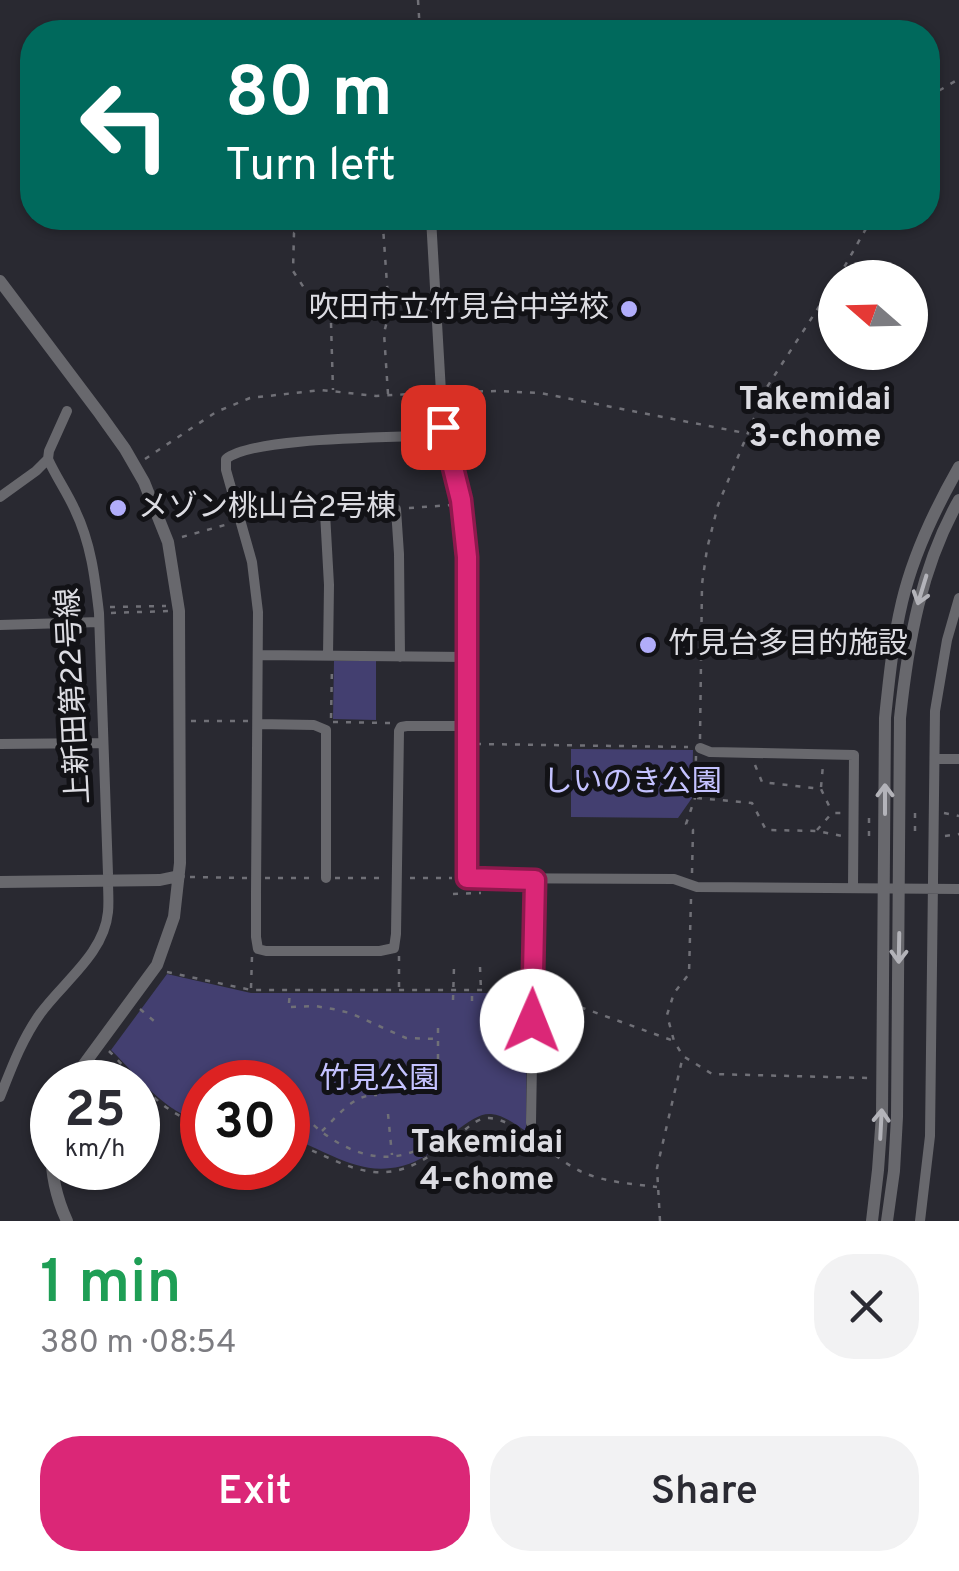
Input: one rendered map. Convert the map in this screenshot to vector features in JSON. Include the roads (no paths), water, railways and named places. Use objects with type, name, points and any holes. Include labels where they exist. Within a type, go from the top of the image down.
[{"type":"street","points":[[431,230],[444,435],[460,495],[468,585],[465,878],[674,879],[697,886],[959,889]]},
{"type":"street","points":[[0,281],[109,426],[144,482],[168,542],[179,876],[174,917],[157,965],[87,1060]]},
{"type":"street","points":[[0,497],[48,459],[67,411]]},
{"type":"street","points":[[444,435],[273,444],[249,449],[225,462],[254,574],[258,612],[258,948],[394,948],[400,728],[467,726]]},
{"type":"street","name":"上新田第22号線","points":[[0,1097],[19,1051],[41,1013],[91,953],[108,912],[99,614],[93,564],[75,509],[48,459]]},
{"type":"street","points":[[872,1221],[882,1115],[886,718],[894,647],[902,599],[917,555],[959,466]]},
{"type":"street","points":[[887,1221],[897,1117],[900,718],[918,600],[959,500]]},
{"type":"street","points":[[396,509],[400,657]]},
{"type":"street","points":[[326,513],[328,656]]},
{"type":"street","points":[[920,1221],[930,1136],[936,711],[947,640],[959,598]]},
{"type":"street","points":[[0,625],[99,614]]},
{"type":"street","points":[[258,655],[467,656]]},
{"type":"street","points":[[258,724],[314,725],[326,730],[326,878]]},
{"type":"street","points":[[0,744],[102,743]]},
{"type":"street","points":[[700,748],[710,752],[854,756],[853,888]]},
{"type":"street","points":[[936,759],[959,760]]},
{"type":"street","points":[[0,879],[160,880],[179,876]]},
{"type":"street","points":[[530,1123],[535,880]]},
{"type":"street","points":[[57,1190],[67,1221]]},
{"type":"place","name":"吹田市立竹見台中学校","points":[[629,309]]},
{"type":"place","name":"メゾン桃山台2号棟","points":[[118,508]]},
{"type":"place","name":"竹見台多目的施設","points":[[648,645]]},
{"type":"district","name":"Takemidai 3-chome","points":[[815,420]]},
{"type":"district","name":"Takemidai 4-chome","points":[[487,1162]]},
{"type":"park label","name":"しいのき公園","points":[[632,783]]},
{"type":"park label","name":"竹見公園","points":[[379,1080]]}]
